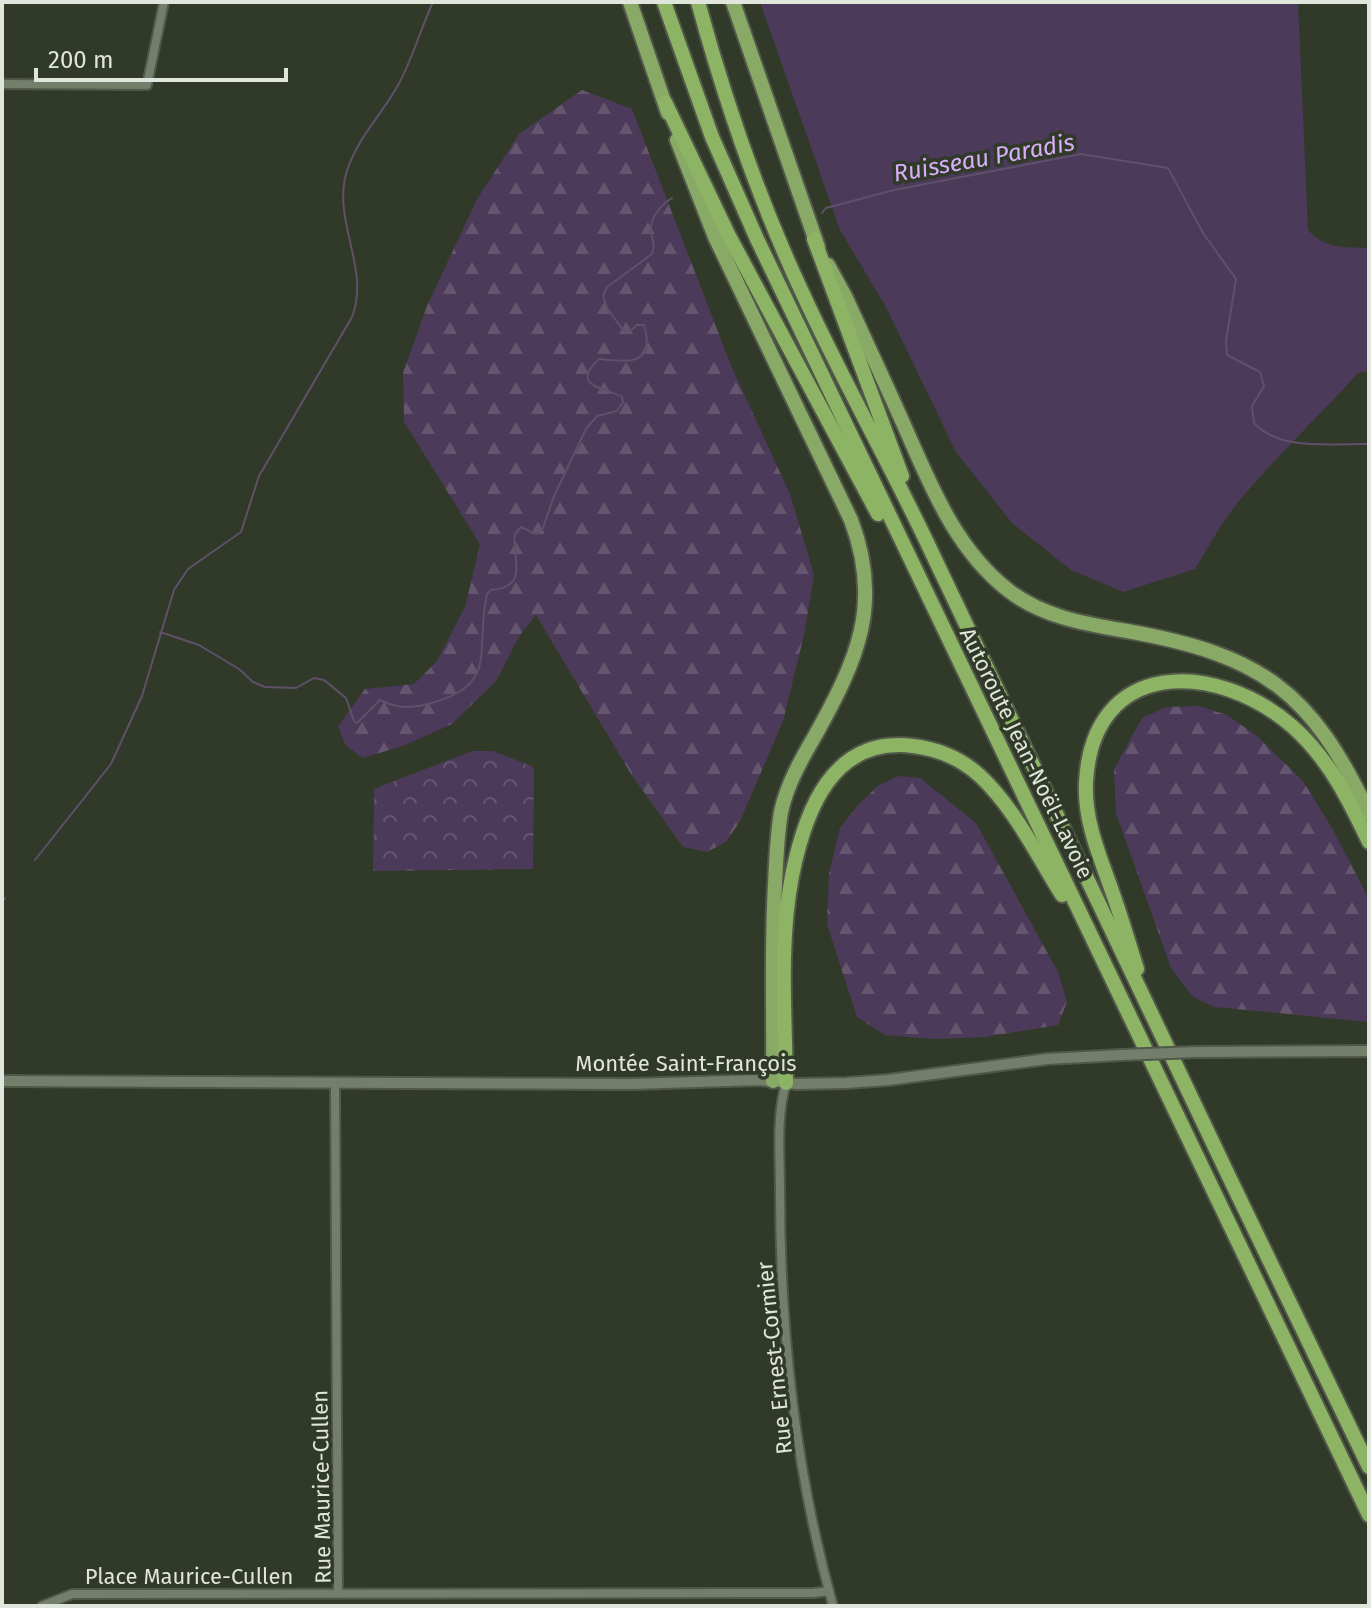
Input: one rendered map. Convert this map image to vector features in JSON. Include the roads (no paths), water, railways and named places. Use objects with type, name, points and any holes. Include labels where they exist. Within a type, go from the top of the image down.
[{"type":"highway","points":[[630,2],[715,237],[851,520],[861,551],[866,582],[864,625],[853,661],[794,776],[781,816],[774,901],[780,1082]]},
{"type":"highway","name":"Autoroute Jean-Noël-Lavoie","points":[[664,2],[695,94],[733,188],[1369,1515]]},
{"type":"highway","name":"Autoroute Jean-Noël-Lavoie","points":[[698,2],[726,98],[768,215],[835,361],[930,547],[1369,1467]]},
{"type":"highway","points":[[733,2],[845,328],[930,547]]},
{"type":"highway","points":[[665,102],[728,234],[958,661]]},
{"type":"highway","points":[[814,239],[845,296],[940,503],[961,540],[981,566],[1014,594],[1045,611],[1098,627],[1206,648],[1268,678],[1299,703],[1329,738],[1369,814]]},
{"type":"highway","points":[[1153,1019],[1095,842],[1087,799],[1087,776],[1093,747],[1107,719],[1123,701],[1151,685],[1194,680],[1225,687],[1263,705],[1295,729],[1325,762],[1345,793],[1369,842]]},
{"type":"highway","points":[[780,1082],[786,921],[794,867],[807,821],[820,792],[840,766],[862,752],[889,745],[923,747],[947,755],[975,772],[1009,812],[1104,963]]},
{"type":"street","points":[[2,84],[147,85],[164,2]]},
{"type":"street","name":"Montée Saint-François","points":[[2,1081],[335,1084],[879,1081],[1034,1060],[1195,1052],[1369,1051]]},
{"type":"street","name":"Rue Ernest-Cormier","points":[[780,1082],[780,1234],[785,1324],[801,1453],[833,1606]]},
{"type":"street","name":"Rue Maurice-Cullen","points":[[335,1084],[338,1593],[829,1591]]},
{"type":"street","name":"Place Maurice-Cullen","points":[[42,1606],[72,1594],[338,1593]]},
{"type":"waterway","points":[[35,860],[111,764],[142,696],[174,590],[188,569],[241,532],[259,476],[352,317],[357,282],[344,213],[345,178],[360,142],[402,77],[433,2]]},
{"type":"waterway","name":"Ruisseau Paradis","points":[[822,213],[826,208],[894,190],[1081,154],[1168,168],[1203,233],[1236,279],[1226,341],[1227,355],[1260,372],[1264,386],[1252,406],[1254,423],[1265,432],[1293,442],[1369,444]]},
{"type":"waterway","name":"Ruisseau Paradis","points":[[160,632],[199,645],[265,687],[296,688],[314,678],[324,680],[346,698],[357,723],[380,700],[397,706],[415,707],[451,696],[466,687],[480,664],[487,594],[503,588],[515,577],[515,534],[521,527],[536,534],[543,528],[554,496],[586,429],[597,416],[617,411],[623,402],[622,397],[589,381],[591,368],[599,359],[620,361],[637,358],[643,355],[646,348],[644,325],[637,325],[630,331],[623,330],[607,308],[603,296],[607,287],[652,254],[652,222],[660,208],[672,198]]},
{"type":"waterway","points":[[2,902],[5,898]]}]
